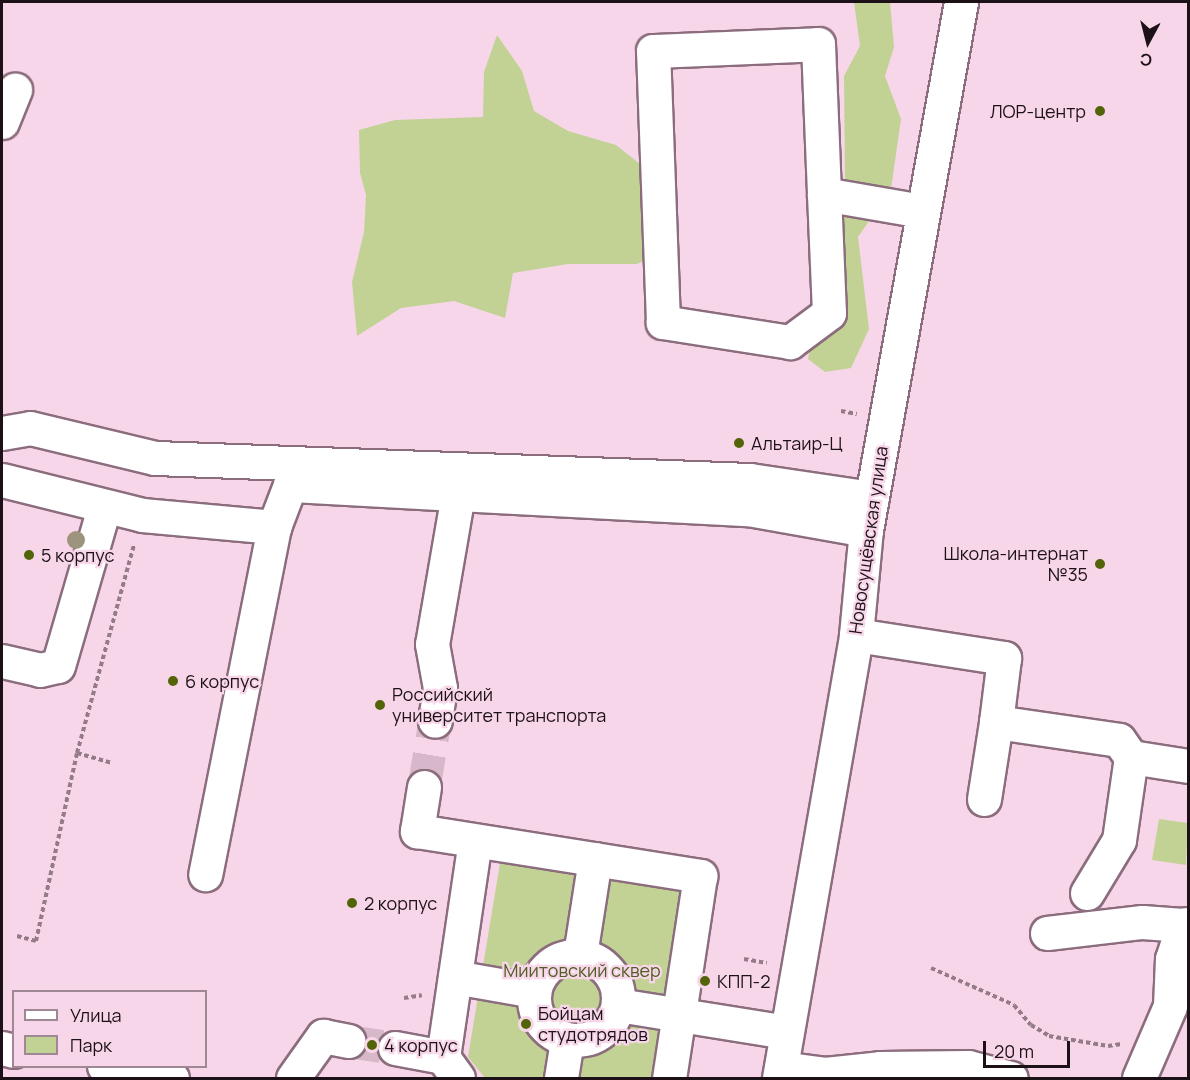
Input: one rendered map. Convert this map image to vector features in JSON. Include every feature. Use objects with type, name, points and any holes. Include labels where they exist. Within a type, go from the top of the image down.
[{"type":"street","name":"Новосущёвская улица","points":[[780,1073],[856,635],[866,530],[961,2]]},
{"type":"street","points":[[818,44],[824,194],[828,313],[790,342],[663,322],[652,51],[818,44]]},
{"type":"street","points":[[2,122],[15,89]]},
{"type":"street","points":[[824,194],[922,211]]},
{"type":"street","points":[[2,433],[30,428],[155,458],[750,480],[872,498]]},
{"type":"street","points":[[2,480],[104,508],[142,515],[274,527]]},
{"type":"street","points":[[205,874],[274,527],[290,485],[748,509],[866,530]]},
{"type":"street","points":[[435,721],[440,688],[432,644],[458,494]]},
{"type":"street","points":[[2,661],[40,670],[58,666],[104,508]]},
{"type":"street","points":[[856,635],[1005,658],[984,800]]},
{"type":"street","points":[[996,723],[1119,741],[1131,757],[1188,766]]},
{"type":"street","points":[[1087,893],[1119,840],[1131,757]]},
{"type":"street","points":[[424,788],[417,831],[700,876],[669,1078]]},
{"type":"street","points":[[395,1048],[450,1068],[455,977],[475,841]]},
{"type":"street","points":[[580,955],[596,860]]},
{"type":"street","points":[[1047,933],[1142,922],[1186,925],[1172,959],[1170,1006],[1139,1078]]},
{"type":"street","points":[[580,955],[597,961],[610,972],[618,988],[618,1005],[612,1021],[600,1033],[584,1039],[567,1039],[541,1021],[535,1007],[534,991],[550,964],[580,955]]},
{"type":"street","points":[[455,977],[534,991]]},
{"type":"street","points":[[618,1005],[786,1032]]},
{"type":"street","points":[[293,1078],[323,1036],[349,1041]]},
{"type":"street","points":[[561,1078],[567,1039]]},
{"type":"street","points":[[780,1073],[880,1073],[968,1067],[1011,1078]]},
{"type":"street","points":[[115,1068],[172,1078]]},
{"type":"path","points":[[17,936],[36,941],[77,753],[142,515]]},
{"type":"path","points":[[77,753],[111,763]]},
{"type":"path","points":[[744,959],[768,963]]},
{"type":"path","points":[[931,968],[1014,1005],[1031,1025],[1049,1036],[1108,1046],[1154,1045]]},
{"type":"green space","points":[[854,2],[890,2],[894,47],[885,76],[901,119],[891,189],[858,237],[869,329],[851,368],[825,372],[808,359],[831,228],[845,179],[844,76],[860,46]]},
{"type":"green space","points":[[497,35],[522,71],[534,111],[568,131],[616,145],[664,183],[674,245],[637,264],[568,264],[513,273],[505,318],[454,301],[401,308],[357,336],[352,282],[364,232],[366,195],[360,173],[359,130],[395,120],[483,117],[484,72]]},
{"type":"green space","points":[[1159,819],[1188,823],[1186,865],[1152,860]]},
{"type":"green space","name":"Миитовский сквер","points":[[502,851],[696,883],[663,1078],[485,1078],[468,1057]]},
{"type":"tunnel","points":[[424,787],[435,721]]},
{"type":"tunnel","points":[[349,1041],[395,1048]]},
{"type":"place","name":"ЛОР-центр","points":[[1100,111]]},
{"type":"place","name":"Альтаир-Ц","points":[[739,443]]},
{"type":"place","name":"5 корпус","points":[[29,555]]},
{"type":"place","name":"Школа-интернат №35","points":[[1100,564]]},
{"type":"place","name":"6 корпус","points":[[173,681]]},
{"type":"place","name":"Российский университет транспорта","points":[[380,705]]},
{"type":"place","name":"2 корпус","points":[[352,903]]},
{"type":"place","name":"КПП-2","points":[[705,981]]},
{"type":"place","name":"Бойцам студотрядов","points":[[526,1024]]},
{"type":"place","name":"4 корпус","points":[[372,1045]]}]
